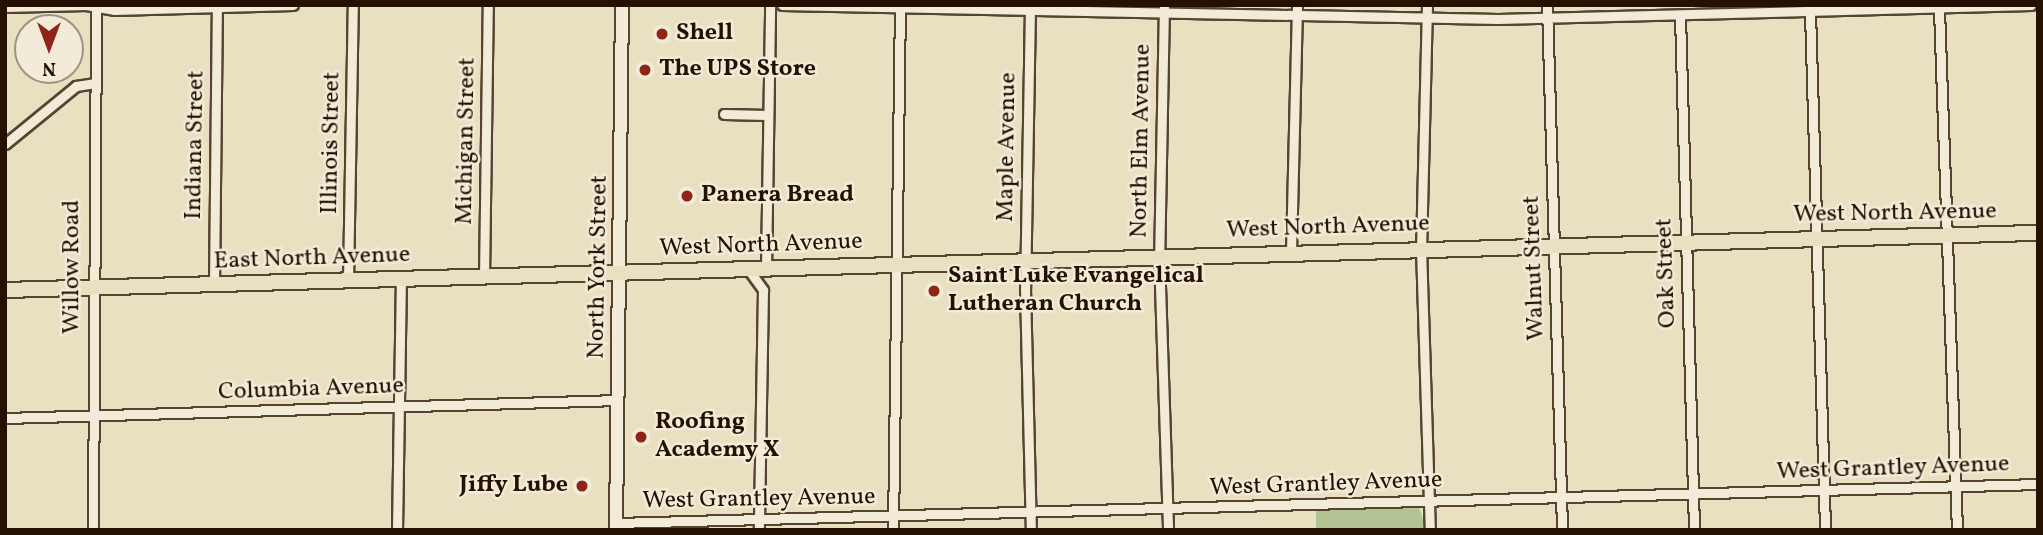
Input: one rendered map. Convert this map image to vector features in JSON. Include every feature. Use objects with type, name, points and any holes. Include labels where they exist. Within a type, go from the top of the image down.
[{"type":"main road","name":"North York Street","points":[[616,526],[622,5]]},
{"type":"main road","name":"West North Avenue","points":[[619,273],[1421,248],[2038,233]]},
{"type":"main road","name":"East North Avenue","points":[[5,290],[619,273]]},
{"type":"street","points":[[5,8],[86,5],[96,8],[293,5]]},
{"type":"street","name":"Illinois Street","points":[[348,281],[353,5]]},
{"type":"street","name":"Michigan Street","points":[[484,277],[488,5]]},
{"type":"street","points":[[759,525],[763,290],[772,269],[768,115],[770,5]]},
{"type":"street","points":[[782,5],[1296,10],[1549,19],[1665,10],[1680,15],[1784,9],[1810,11],[2031,5]]},
{"type":"street","points":[[1427,5],[1421,248],[1430,530]]},
{"type":"street","name":"Walnut Street","points":[[1547,5],[1562,530]]},
{"type":"street","name":"Indiana Street","points":[[214,284],[217,6]]},
{"type":"street","points":[[892,530],[900,7]]},
{"type":"street","name":"Willow Road","points":[[93,530],[91,288],[96,8]]},
{"type":"street","name":"Maple Avenue","points":[[1030,8],[1025,289],[1031,530]]},
{"type":"street","points":[[1939,8],[1957,530]]},
{"type":"street","name":"North Elm Avenue","points":[[1164,9],[1159,256],[1168,530]]},
{"type":"street","points":[[1291,252],[1296,10]]},
{"type":"street","points":[[1810,11],[1825,530]]},
{"type":"street","name":"Oak Street","points":[[1680,15],[1694,530]]},
{"type":"street","points":[[5,144],[76,86],[94,83]]},
{"type":"street","points":[[723,114],[768,115]]},
{"type":"street","points":[[748,269],[763,290]]},
{"type":"street","points":[[397,530],[401,279]]},
{"type":"street","name":"Columbia Avenue","points":[[5,418],[618,400]]},
{"type":"street","name":"West Grantley Avenue","points":[[616,526],[759,525],[893,516],[2038,484]]},
{"type":"green space","points":[[1419,506],[1426,530],[1316,530],[1316,509]]},
{"type":"place","name":"Shell","points":[[662,34]]},
{"type":"place","name":"The UPS Store","points":[[645,70]]},
{"type":"place","name":"Panera Bread","points":[[687,196]]},
{"type":"place","name":"Saint Luke Evangelical Lutheran Church","points":[[934,291]]},
{"type":"place","name":"Roofing Academy X","points":[[641,437]]},
{"type":"place","name":"Jiffy Lube","points":[[582,486]]}]
